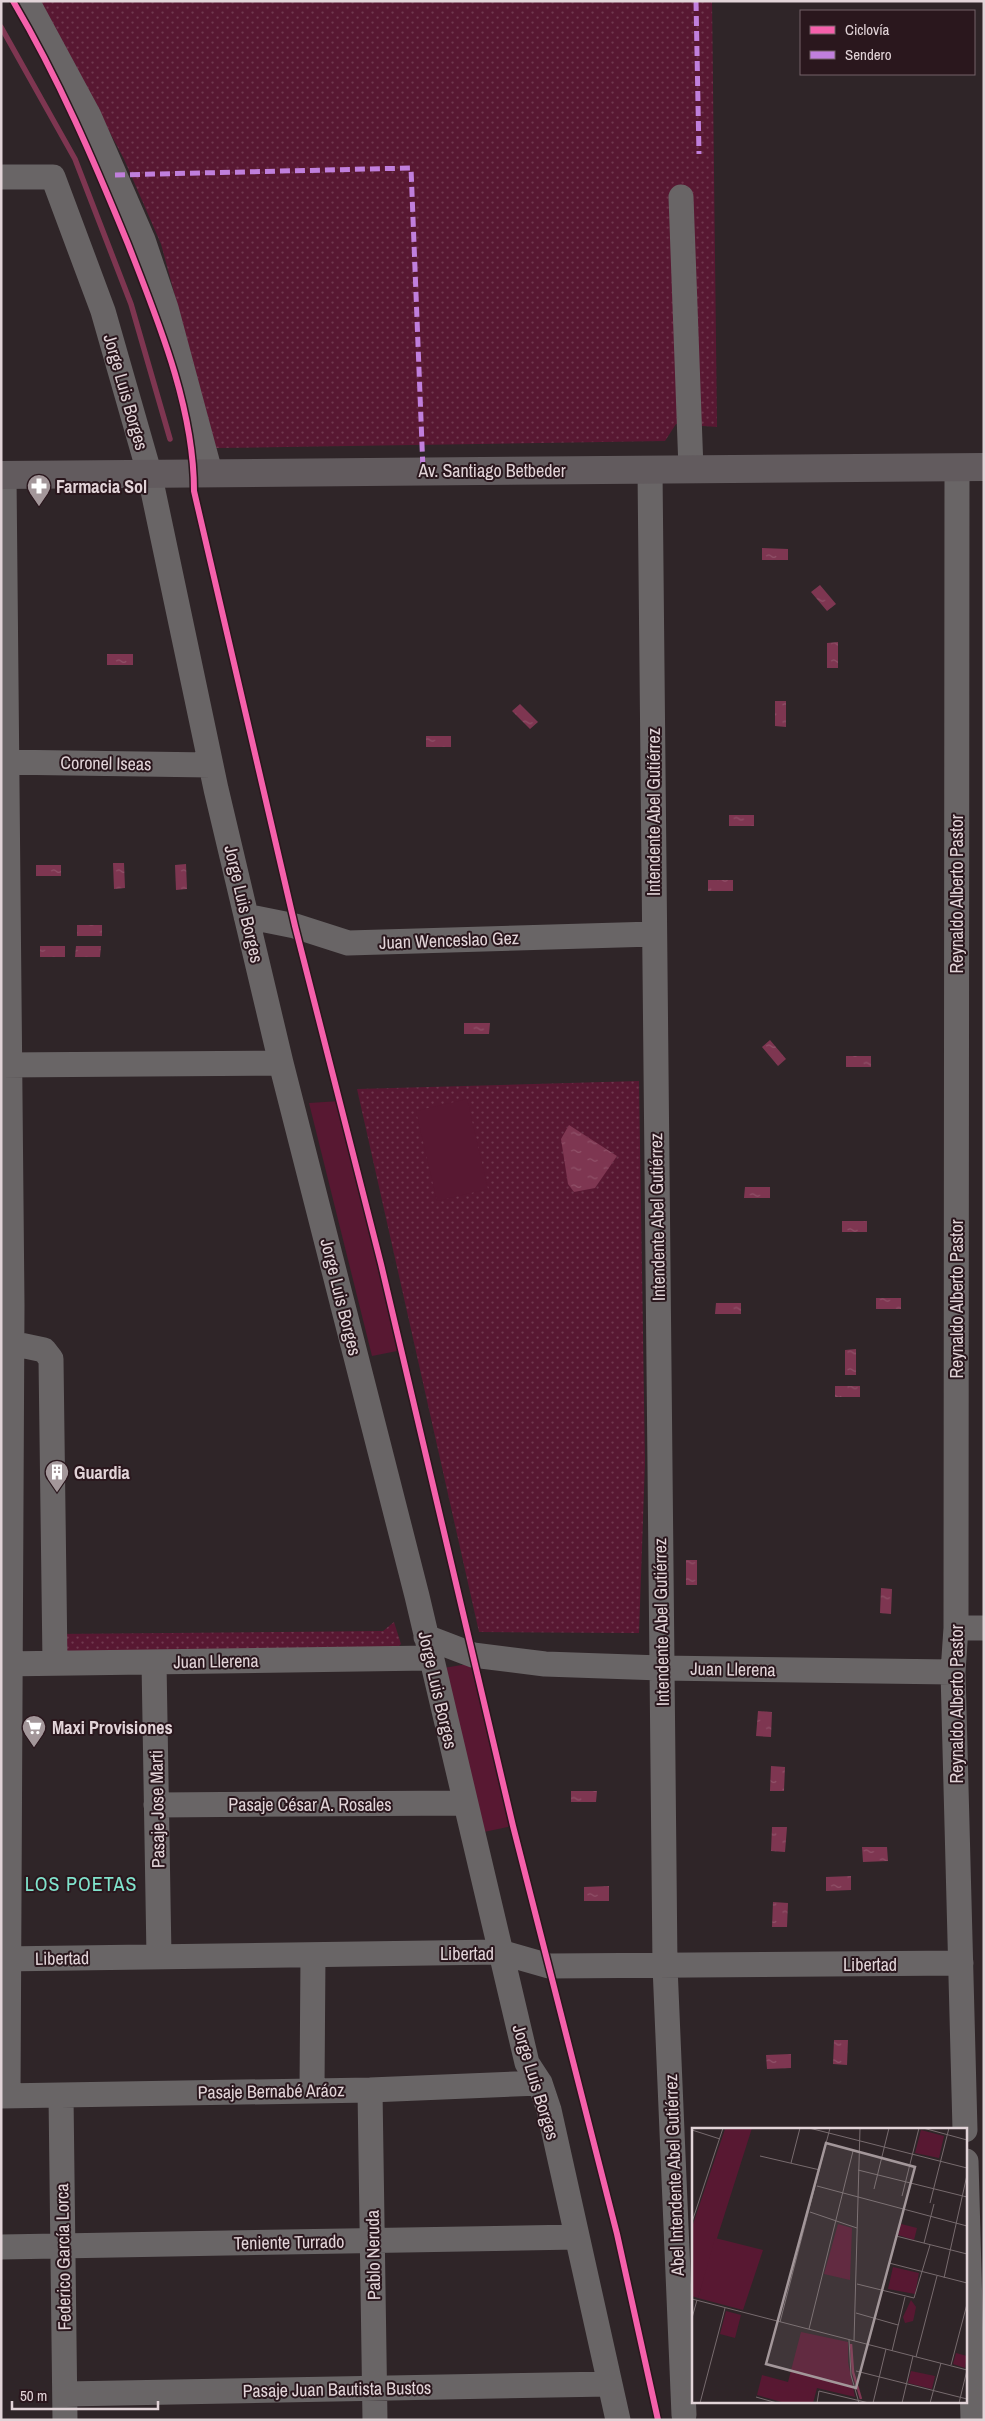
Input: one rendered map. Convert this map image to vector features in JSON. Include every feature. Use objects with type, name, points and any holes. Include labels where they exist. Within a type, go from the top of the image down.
[{"type":"main road","name":"Av. Santiago Betbeder","points":[[3,475],[149,472],[984,467]]},
{"type":"street","points":[[27,1],[89,116],[143,240],[166,308],[210,472]]},
{"type":"street","name":"Jorge Luis Borges","points":[[1,177],[53,177],[103,311],[149,472],[211,765],[246,916],[428,1648],[527,2063],[540,2083],[549,2110],[618,2420]]},
{"type":"street","points":[[682,197],[691,469]]},
{"type":"street","name":"Reynaldo Alberto Pastor","points":[[957,467],[956,1628],[953,1672],[966,2128]]},
{"type":"street","name":"Intendente Abel Gutiérrez","points":[[650,469],[665,1966]]},
{"type":"street","points":[[3,475],[8,1358],[5,1664],[5,2096]]},
{"type":"street","name":"Coronel Iseas","points":[[4,762],[211,765]]},
{"type":"street","name":"Juan Wenceslao Gez","points":[[246,916],[295,926],[348,942],[654,934]]},
{"type":"street","points":[[6,1065],[282,1063]]},
{"type":"street","points":[[8,1358],[44,1350],[50,1359],[55,1663]]},
{"type":"street","points":[[956,1628],[984,1628]]},
{"type":"street","name":"Juan Llerena","points":[[5,1664],[154,1662],[428,1648],[545,1664],[661,1668],[953,1672]]},
{"type":"street","name":"Pasaje Jose Marti","points":[[154,1662],[159,1957]]},
{"type":"street","name":"Pasaje César A. Rosales","points":[[156,1805],[464,1803]]},
{"type":"street","name":"Libertad","points":[[5,1959],[500,1952],[549,1966],[961,1963]]},
{"type":"street","points":[[312,2090],[314,1955]]},
{"type":"street","name":"Abel Intendente Abel Gutiérrez","points":[[665,1966],[684,2415]]},
{"type":"street","name":"Pasaje Bernabé Aráoz","points":[[5,2096],[370,2090],[540,2083]]},
{"type":"street","name":"Pablo Neruda","points":[[370,2090],[375,2420]]},
{"type":"street","name":"Federico García Lorca","points":[[61,2095],[65,2420]]},
{"type":"street","points":[[968,2138],[984,2138]]},
{"type":"street","points":[[968,2235],[973,2420]]},
{"type":"street","name":"Teniente Turrado","points":[[1,2247],[577,2237]]},
{"type":"street","name":"Pasaje Juan Bautista Bustos","points":[[65,2394],[610,2384]]},
{"type":"shaded area","points":[[40,1],[712,1],[717,427],[676,424],[665,441],[216,448],[161,244],[124,159]]},
{"type":"shaded area","points":[[639,1081],[645,1462],[639,1633],[479,1632],[357,1089]]},
{"type":"shaded area","points":[[467,1099],[488,1189],[437,1201],[416,1111]]},
{"type":"shaded area","points":[[340,1101],[402,1350],[372,1356],[309,1103]]},
{"type":"shaded area","points":[[394,1622],[401,1644],[395,1650],[55,1656],[54,1634],[383,1631]]},
{"type":"shaded area","points":[[468,1664],[476,1666],[513,1826],[484,1832],[443,1668]]},
{"type":"water","points":[[762,548],[788,549],[788,560],[762,560]]},
{"type":"water","points":[[820,585],[836,604],[827,611],[811,592]]},
{"type":"water","points":[[838,642],[838,668],[827,668],[827,643]]},
{"type":"water","points":[[107,654],[133,654],[133,665],[107,665]]},
{"type":"water","points":[[775,701],[786,701],[786,727],[775,726]]},
{"type":"water","points":[[520,704],[538,722],[530,729],[512,711]]},
{"type":"water","points":[[426,736],[451,736],[451,747],[426,747]]},
{"type":"water","points":[[729,815],[754,815],[754,826],[729,826]]},
{"type":"water","points":[[113,863],[124,863],[125,888],[114,889]]},
{"type":"water","points":[[186,864],[187,889],[176,890],[175,865]]},
{"type":"water","points":[[36,865],[61,865],[61,876],[36,876]]},
{"type":"water","points":[[708,880],[733,880],[733,891],[708,891]]},
{"type":"water","points":[[77,925],[102,925],[102,936],[77,936]]},
{"type":"water","points":[[40,946],[65,946],[65,957],[40,957]]},
{"type":"water","points":[[76,946],[101,946],[100,957],[75,957]]},
{"type":"water","points":[[464,1023],[490,1023],[489,1034],[464,1034]]},
{"type":"water","points":[[770,1040],[786,1059],[778,1066],[762,1047]]},
{"type":"water","points":[[846,1056],[871,1056],[871,1067],[846,1067]]},
{"type":"water","points":[[569,1125],[617,1156],[595,1188],[574,1192],[568,1184],[561,1139]]},
{"type":"water","points":[[745,1187],[770,1187],[770,1198],[744,1198]]},
{"type":"water","points":[[842,1221],[867,1221],[867,1232],[842,1232]]},
{"type":"water","points":[[876,1298],[901,1298],[901,1309],[876,1309]]},
{"type":"water","points":[[716,1303],[741,1303],[741,1314],[715,1314]]},
{"type":"water","points":[[856,1349],[856,1375],[845,1375],[845,1350]]},
{"type":"water","points":[[835,1386],[860,1386],[860,1397],[835,1397]]},
{"type":"water","points":[[686,1560],[697,1560],[697,1585],[686,1585]]},
{"type":"water","points":[[881,1588],[892,1589],[891,1614],[880,1613]]},
{"type":"water","points":[[758,1711],[772,1712],[771,1737],[756,1736]]},
{"type":"water","points":[[771,1766],[785,1767],[784,1791],[770,1791]]},
{"type":"water","points":[[571,1791],[597,1791],[596,1802],[571,1802]]},
{"type":"water","points":[[772,1827],[787,1827],[785,1852],[771,1851]]},
{"type":"water","points":[[862,1847],[887,1847],[888,1861],[863,1862]]},
{"type":"water","points":[[851,1876],[851,1890],[826,1891],[826,1877]]},
{"type":"water","points":[[609,1886],[609,1901],[584,1901],[584,1887]]},
{"type":"water","points":[[773,1902],[788,1903],[787,1927],[772,1927]]},
{"type":"water","points":[[834,2040],[848,2040],[847,2065],[833,2064]]},
{"type":"water","points":[[791,2054],[791,2068],[767,2069],[766,2055]]},
{"type":"waterway","points":[[1,27],[75,159],[131,304],[170,439]]},
{"type":"marked path","points":[[696,1],[699,154]]},
{"type":"marked path","points":[[115,175],[411,168],[423,470]]},
{"type":"cycle path","points":[[13,1],[61,90],[102,182],[151,303],[181,396],[188,428],[194,491],[295,926],[381,1264],[513,1826],[617,2234],[658,2420]]},
{"type":"place","name":"Farmacia Sol","points":[[39,507]]},
{"type":"place","name":"Guardia","points":[[57,1493]]},
{"type":"place","name":"Maxi Provisiones","points":[[34,1748]]},
{"type":"district","name":"LOS POETAS","points":[[81,1883]]}]
